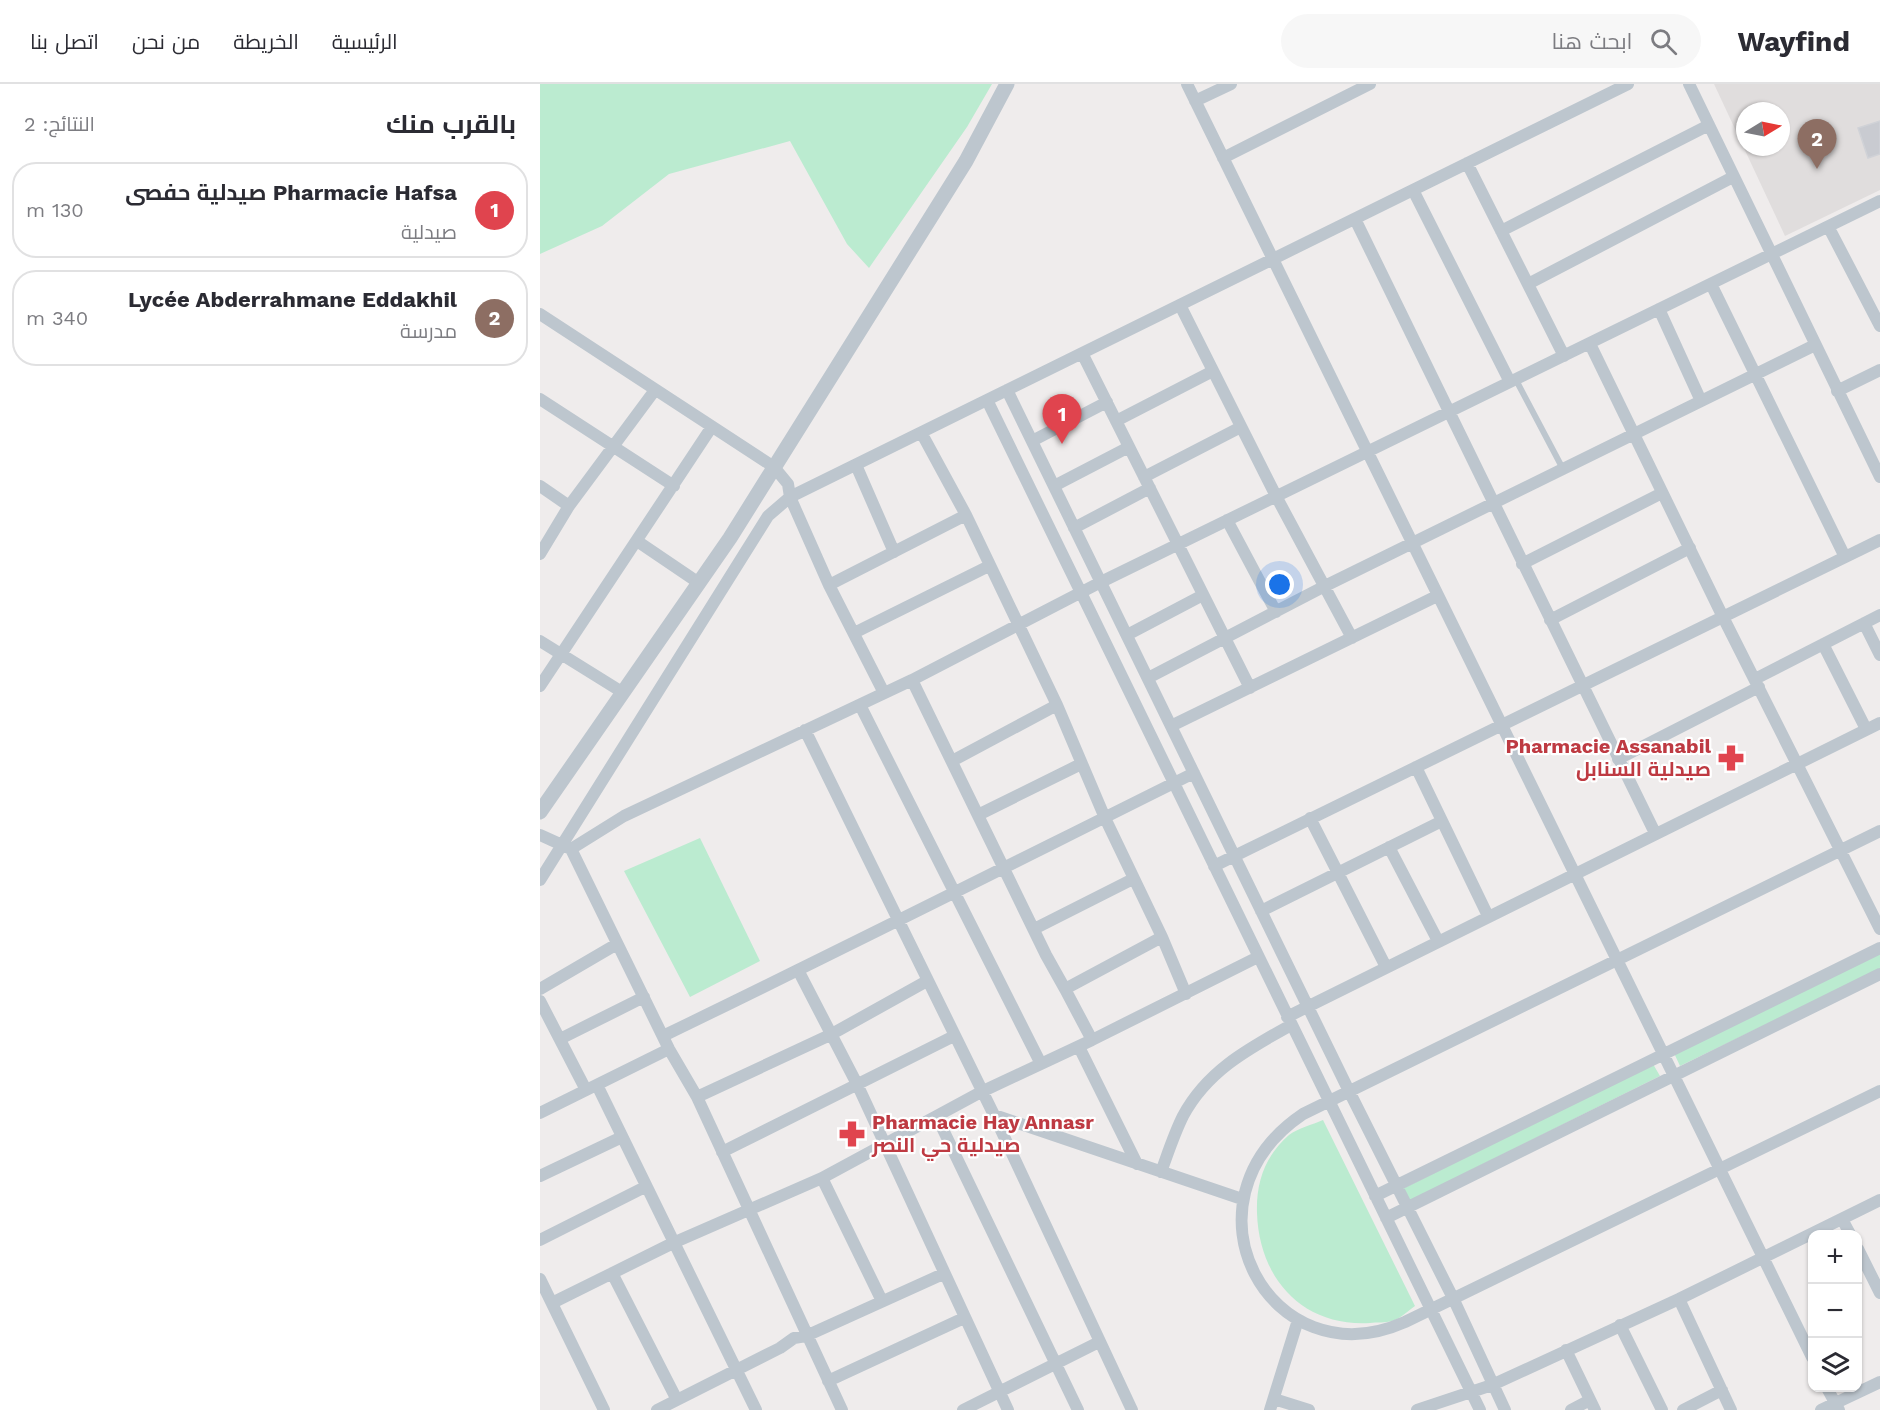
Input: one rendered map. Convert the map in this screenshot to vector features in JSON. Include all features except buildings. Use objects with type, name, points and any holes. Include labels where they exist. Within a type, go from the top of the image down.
[{"type":"street","points":[[540,813],[545,795],[699,583],[774,467],[966,161],[1007,84]]},
{"type":"street","points":[[1187,84],[1500,726],[1808,1349]]},
{"type":"street","points":[[1195,101],[1231,84]]},
{"type":"street","points":[[1223,158],[1370,84]]},
{"type":"street","points":[[540,880],[566,847],[768,516],[790,497],[922,434],[1628,84]]},
{"type":"street","points":[[1689,84],[1770,255],[1880,477]]},
{"type":"street","points":[[1501,231],[1708,125]]},
{"type":"street","points":[[1467,163],[1564,356]]},
{"type":"street","points":[[1528,284],[1733,177]]},
{"type":"street","points":[[1413,190],[1513,381]]},
{"type":"street","points":[[566,847],[624,816],[912,680],[1178,544],[1879,203]]},
{"type":"street","points":[[1355,219],[1655,833]]},
{"type":"street","points":[[1828,228],[1880,326]]},
{"type":"street","points":[[1711,284],[1845,557]]},
{"type":"street","points":[[1180,305],[1276,496],[1352,638]]},
{"type":"street","points":[[1659,309],[1701,401]]},
{"type":"street","points":[[540,314],[711,428],[774,467],[788,484],[790,497],[829,585],[884,693]]},
{"type":"street","points":[[1590,344],[1722,615],[1880,929]]},
{"type":"street","points":[[1148,678],[1411,543],[1815,345]]},
{"type":"street","points":[[1082,353],[1250,688]]},
{"type":"street","points":[[1837,391],[1880,370]]},
{"type":"street","points":[[1116,421],[1214,371]]},
{"type":"street","points":[[540,554],[569,506],[655,390]]},
{"type":"street","points":[[1007,390],[1349,1091],[1398,1185],[1505,1410]]},
{"type":"street","points":[[540,399],[674,486]]},
{"type":"street","points":[[987,400],[1480,1410]]},
{"type":"street","points":[[1032,441],[1107,402]]},
{"type":"street","points":[[1074,528],[1241,427]]},
{"type":"street","points":[[540,686],[711,428]]},
{"type":"street","points":[[922,434],[966,516],[1057,705],[1104,818],[1162,938],[1186,994]]},
{"type":"street","points":[[1054,486],[1129,447]]},
{"type":"street","points":[[856,465],[894,552]]},
{"type":"street","points":[[540,486],[569,506]]},
{"type":"street","points":[[1522,564],[1662,493]]},
{"type":"street","points":[[829,585],[966,516]]},
{"type":"street","points":[[1227,520],[1276,612]]},
{"type":"street","points":[[1214,866],[1722,615],[1880,540]]},
{"type":"street","points":[[637,541],[699,583]]},
{"type":"street","points":[[1550,620],[1690,548]]},
{"type":"street","points":[[854,633],[989,566]]},
{"type":"street","points":[[1127,635],[1203,595]]},
{"type":"street","points":[[1171,726],[1437,596]]},
{"type":"street","points":[[1618,759],[1757,683],[1822,644],[1880,615]]},
{"type":"street","points":[[1864,623],[1880,655]]},
{"type":"street","points":[[540,641],[622,692]]},
{"type":"street","points":[[1822,644],[1866,729]]},
{"type":"street","points":[[912,680],[980,814],[1034,929],[1092,1040]]},
{"type":"street","points":[[860,705],[1041,1064]]},
{"type":"street","points":[[952,761],[1057,705]]},
{"type":"street","points":[[1161,1172],[1184,1116],[1205,1085],[1232,1059],[1308,1006],[1797,762],[1880,723]]},
{"type":"street","points":[[805,730],[897,922],[994,1114],[1132,1410]]},
{"type":"street","points":[[980,814],[1081,764]]},
{"type":"street","points":[[1416,767],[1488,916]]},
{"type":"street","points":[[663,1036],[1194,773]]},
{"type":"street","points":[[1310,818],[1386,967]]},
{"type":"street","points":[[1261,911],[1442,821]]},
{"type":"street","points":[[1880,831],[1303,1114],[1275,1136],[1254,1164],[1242,1198],[1242,1233],[1251,1266],[1270,1295],[1298,1320],[1329,1332],[1362,1335],[1394,1328],[1880,1091]]},
{"type":"street","points":[[540,835],[566,847],[617,944],[669,1049],[697,1097],[748,1212],[842,1410]]},
{"type":"street","points":[[1389,847],[1438,940]]},
{"type":"street","points":[[1034,929],[1133,879]]},
{"type":"street","points":[[1065,989],[1162,938]]},
{"type":"street","points":[[540,989],[617,944]]},
{"type":"street","points":[[1375,1196],[1880,948]]},
{"type":"street","points":[[552,1303],[673,1243],[822,1178],[981,1092],[1079,1047],[1258,957]]},
{"type":"street","points":[[798,970],[858,1086],[943,1274],[1001,1391],[1008,1410]]},
{"type":"street","points":[[1386,1218],[1880,974]]},
{"type":"street","points":[[697,1097],[830,1035],[927,981]]},
{"type":"street","points":[[560,1040],[644,997]]},
{"type":"street","points":[[540,1001],[560,1040],[622,1137],[756,1410]]},
{"type":"street","points":[[722,1152],[954,1036]]},
{"type":"street","points":[[1079,1047],[1137,1164]]},
{"type":"street","points":[[540,1113],[669,1049]]},
{"type":"street","points":[[994,1114],[1242,1198]]},
{"type":"street","points":[[937,1117],[1078,1410]]},
{"type":"street","points":[[540,1176],[622,1137]]},
{"type":"street","points":[[822,1178],[882,1301]]},
{"type":"street","points":[[540,1240],[645,1187]]},
{"type":"street","points":[[1417,1410],[1492,1385],[1679,1299],[1880,1200]]},
{"type":"street","points":[[1842,1219],[1848,1230]]},
{"type":"street","points":[[1862,1259],[1880,1293]]},
{"type":"street","points":[[612,1274],[675,1404]]},
{"type":"street","points":[[657,1410],[675,1404],[780,1348],[794,1338],[806,1335],[943,1274]]},
{"type":"street","points":[[540,1279],[604,1410]]},
{"type":"street","points":[[1679,1299],[1731,1410]]},
{"type":"street","points":[[828,1381],[964,1318]]},
{"type":"street","points":[[1298,1320],[1272,1405],[1309,1410]]},
{"type":"street","points":[[1620,1325],[1662,1410]]},
{"type":"street","points":[[963,1410],[1100,1342]]},
{"type":"street","points":[[1566,1350],[1593,1405],[1571,1410]]},
{"type":"street","points":[[1821,1410],[1837,1407],[1880,1382]]},
{"type":"street","points":[[1683,1410],[1722,1390]]},
{"type":"street","points":[[1829,1392],[1837,1407]]},
{"type":"lane","points":[[1513,381],[1563,469]]},
{"type":"shaded area","points":[[1714,84],[1880,84],[1880,190],[1785,236],[1748,156],[1790,156],[1790,102],[1736,102],[1736,131]]},
{"type":"green space","points":[[540,84],[992,84],[967,127],[869,268],[847,244],[790,141],[669,174],[602,226],[540,254]]},
{"type":"green space","points":[[700,838],[760,961],[690,997],[624,871]]},
{"type":"green space","points":[[1880,953],[1880,969],[1680,1066],[1674,1053]]},
{"type":"green space","points":[[1653,1064],[1660,1076],[1405,1203],[1398,1191]]},
{"type":"green space","points":[[1323,1120],[1415,1306],[1395,1320],[1370,1323],[1345,1322],[1304,1307],[1288,1294],[1275,1277],[1266,1258],[1257,1213],[1258,1191],[1264,1170],[1274,1152],[1289,1135]]},
{"type":"place","name":"Lycée Abderrahmane Eddakhil","points":[[1817,169]]},
{"type":"place","name":"Pharmacie Hafsa صيدلية حفصى","points":[[1062,444]]},
{"type":"place","name":"Pharmacie Assanabil صيدلية السنابل","points":[[1731,758]]},
{"type":"place","name":"Pharmacie Hay Annasr صيدلية حي النصر","points":[[852,1134]]}]
